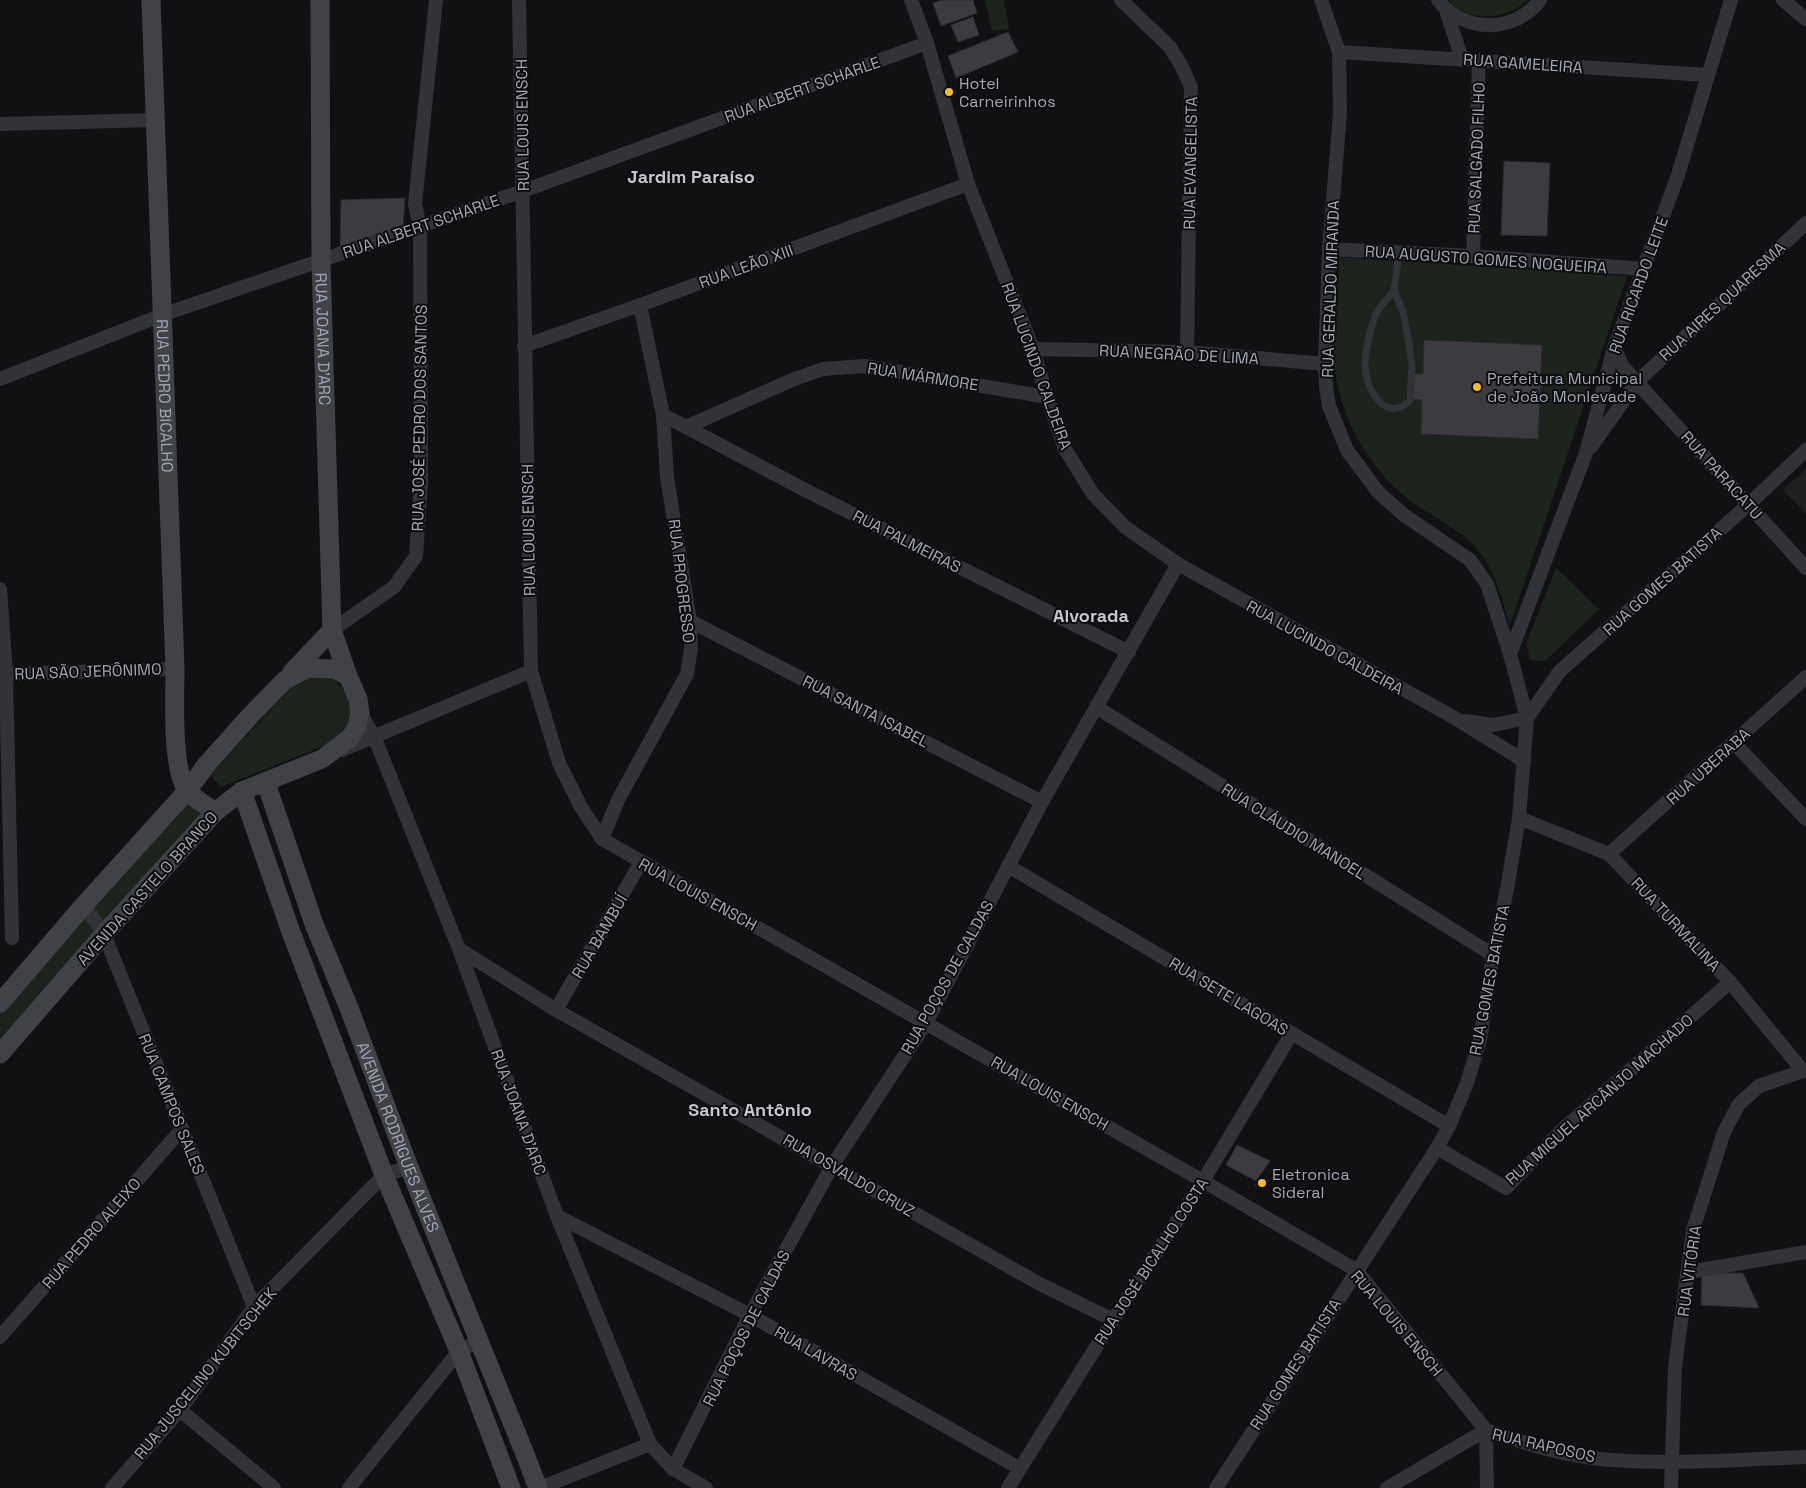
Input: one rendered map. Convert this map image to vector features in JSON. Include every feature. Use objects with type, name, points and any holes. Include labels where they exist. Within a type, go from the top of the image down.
[{"type":"street","name":"RUA PEDRO BICALHO","points":[[152,0],[176,727],[178,763],[181,778],[187,791]]},
{"type":"street","name":"RUA JOANA D'ARC","points":[[320,0],[321,261],[332,630],[348,676]]},
{"type":"street","name":"RUA JOSÉ PEDRO DOS SANTOS","points":[[332,630],[394,587],[416,556],[421,483],[420,227],[415,204],[436,0]]},
{"type":"street","name":"RUA LUCINDO CALDEIRA","points":[[912,0],[968,184],[1033,349],[1065,448],[1093,494],[1125,528],[1178,564],[1455,718],[1524,761]]},
{"type":"street","name":"RUA EVANGELISTA","points":[[1121,0],[1170,47],[1191,87],[1187,352]]},
{"type":"street","name":"RUA GERALDO MIRANDA","points":[[1321,0],[1339,52],[1340,113],[1329,248],[1325,364],[1329,406],[1347,450],[1378,492],[1404,515],[1470,560],[1487,584],[1510,654],[1527,718]]},
{"type":"street","points":[[1442,5],[1463,21],[1484,26],[1504,24],[1524,16],[1540,0]]},
{"type":"street","name":"RUA RICARDO LEITE","points":[[1510,654],[1586,453],[1614,348],[1677,178],[1731,0]]},
{"type":"street","points":[[1783,0],[1806,19]]},
{"type":"street","name":"RUA LOUIS ENSCH","points":[[521,1],[524,346],[531,671],[559,763],[581,807],[602,839],[926,1022],[1356,1270],[1486,1430]]},
{"type":"street","points":[[1442,5],[1462,59]]},
{"type":"street","name":"RUA ALBERT SCHARLE","points":[[0,379],[162,315],[523,191],[926,43]]},
{"type":"street","name":"RUA GAMELEIRA","points":[[1339,52],[1708,74]]},
{"type":"street","name":"RUA SALGADO FILHO","points":[[1473,256],[1479,60]]},
{"type":"street","points":[[0,124],[156,120]]},
{"type":"street","name":"RUA LEÃO XIII","points":[[524,346],[968,184]]},
{"type":"street","name":"RUA AIRES QUARESMA","points":[[1586,453],[1637,382],[1806,223]]},
{"type":"street","name":"RUA AUGUSTO GOMES NOGUEIRA","points":[[1329,248],[1473,256],[1644,269]]},
{"type":"street","name":"RUA PROGRESSO","points":[[602,839],[618,800],[687,674],[691,648],[690,621],[667,477],[662,415],[640,305]]},
{"type":"street","name":"RUA PARACATU","points":[[1614,348],[1623,367],[1806,568]]},
{"type":"street","name":"RUA NEGRÃO DE LIMA","points":[[1033,349],[1187,352],[1325,364]]},
{"type":"street","name":"RUA MÁRMORE","points":[[686,427],[792,380],[823,369],[864,366],[1047,397]]},
{"type":"street","points":[[662,415],[686,427]]},
{"type":"street","name":"RUA PALMEIRAS","points":[[686,427],[805,490],[1129,652]]},
{"type":"street","name":"RUA GOMES BATISTA","points":[[1527,718],[1560,671],[1748,505],[1806,450]]},
{"type":"street","name":"RUA POÇOS DE CALDAS","points":[[674,1469],[750,1315],[832,1166],[926,1022],[1042,802],[1178,564]]},
{"type":"street","points":[[0,589],[12,938]]},
{"type":"street","name":"RUA SANTA ISABEL","points":[[690,621],[1042,802]]},
{"type":"street","points":[[0,1003],[84,905],[187,791],[213,757],[332,630]]},
{"type":"street","points":[[285,680],[308,668],[333,669],[348,676],[358,699],[360,714]]},
{"type":"street","name":"RUA SÃO JERÔNIMO","points":[[3,674],[175,669]]},
{"type":"street","name":"AVENIDA CASTELO BRANCO","points":[[0,1054],[104,934],[215,812],[242,791],[266,783],[531,671]]},
{"type":"street","name":"RUA UBERABA","points":[[1609,854],[1806,677]]},
{"type":"street","name":"RUA CLÁUDIO MANOEL","points":[[1096,707],[1493,955]]},
{"type":"street","name":"RUA JOANA D'ARC","points":[[360,714],[374,736],[459,949],[557,1216],[650,1444],[674,1469],[706,1488]]},
{"type":"street","name":"AVENIDA CASTELO BRANCO","points":[[322,759],[351,737],[357,726],[360,714]]},
{"type":"street","name":"RUA LUCINDO CALDEIRA","points":[[1455,718],[1479,724],[1493,725],[1527,718]]},
{"type":"street","points":[[1524,761],[1527,718]]},
{"type":"street","points":[[1734,742],[1806,819]]},
{"type":"street","name":"RUA GOMES BATISTA","points":[[1216,1488],[1437,1148],[1449,1126],[1467,1083],[1480,1040],[1493,955],[1507,889],[1518,818],[1524,761]]},
{"type":"street","name":"AVENIDA RODRIGUES ALVES","points":[[266,783],[314,924],[349,1008],[409,1167],[539,1488]]},
{"type":"street","points":[[187,791],[215,812]]},
{"type":"street","name":"AVENIDA RODRIGUES ALVES","points":[[242,791],[291,932],[384,1175],[459,1351],[511,1488]]},
{"type":"street","name":"RUA TURMALINA","points":[[1518,818],[1609,854],[1730,982],[1805,1071]]},
{"type":"street","name":"RUA BAMBUÍ","points":[[556,1010],[641,862]]},
{"type":"street","name":"RUA SETE LAGOAS","points":[[1008,866],[1449,1126]]},
{"type":"street","name":"RUA CAMPOS SALES","points":[[84,905],[104,934],[254,1307]]},
{"type":"street","points":[[291,932],[314,924]]},
{"type":"street","name":"RUA OSVALDO CRUZ","points":[[459,949],[556,1010],[1038,1283],[1113,1320]]},
{"type":"street","name":"RUA MIGUEL ARCÂNJO MACHADO","points":[[1437,1148],[1506,1188],[1561,1131],[1730,982]]},
{"type":"street","name":"RUA JOSÉ BICALHO COSTA","points":[[1008,1488],[1113,1320],[1204,1181],[1292,1033]]},
{"type":"street","name":"RUA VITÓRIA","points":[[1671,1488],[1675,1367],[1689,1272],[1693,1230],[1724,1132],[1739,1104],[1759,1086],[1805,1071]]},
{"type":"street","name":"RUA PEDRO ALEIXO","points":[[0,1337],[182,1128]]},
{"type":"street","points":[[384,1175],[409,1167]]},
{"type":"street","name":"RUA JUSCELINO KUBITSCHEK","points":[[112,1488],[180,1410],[254,1307],[384,1175]]},
{"type":"street","name":"RUA LAVRAS","points":[[557,1216],[750,1315],[1019,1468]]},
{"type":"street","points":[[1689,1272],[1806,1252]]},
{"type":"street","points":[[349,1488],[459,1351],[479,1341]]},
{"type":"street","points":[[180,1410],[274,1488]]},
{"type":"street","points":[[1486,1430],[1487,1488]]},
{"type":"street","name":"RUA RAPOSOS","points":[[1387,1488],[1486,1430],[1533,1446],[1568,1454],[1611,1460],[1672,1462],[1806,1457]]},
{"type":"street","points":[[539,1488],[650,1444]]},
{"type":"lane","points":[[1394,291],[1377,312],[1368,341],[1365,363],[1368,383],[1374,398],[1384,406],[1396,408],[1404,406],[1410,401],[1412,366],[1403,312],[1394,291],[1399,252]]},
{"type":"shaded area","points":[[985,0],[1004,0],[1009,29],[992,31]]},
{"type":"shaded area","points":[[1449,0],[1528,0],[1510,12],[1499,15],[1478,16],[1467,13]]},
{"type":"shaded area","points":[[1339,257],[1627,276],[1510,626],[1499,590],[1489,566],[1475,546],[1451,527],[1408,499],[1393,486],[1368,455],[1349,420],[1342,402],[1334,363]]},
{"type":"shaded area","points":[[1806,469],[1806,514],[1783,490]]},
{"type":"shaded area","points":[[1556,568],[1599,609],[1545,661],[1530,660],[1526,644]]},
{"type":"shaded area","points":[[309,676],[331,678],[336,681],[348,698],[352,716],[344,730],[334,742],[221,787],[210,775],[298,680]]},
{"type":"shaded area","points":[[182,800],[201,815],[0,1044],[0,1010]]},
{"type":"building","points":[[942,0],[973,0],[977,13],[941,26],[933,3]]},
{"type":"building","points":[[973,17],[979,35],[958,42],[951,25]]},
{"type":"building","points":[[1008,32],[1018,52],[956,78],[948,56]]},
{"type":"building","points":[[1504,161],[1550,163],[1547,236],[1501,235]]},
{"type":"building","points":[[405,198],[403,226],[340,249],[341,200]]},
{"type":"building","name":"Prefeitura Municipal de João Monlevade","points":[[1424,340],[1542,345],[1538,439],[1421,434],[1422,400],[1412,399],[1413,374],[1423,374]]},
{"type":"building","points":[[1237,1145],[1270,1161],[1256,1181],[1226,1165]]},
{"type":"building","name":"Eletronica Sideral","points":[[1261,1178],[1269,1181],[1263,1189],[1255,1185]]},
{"type":"building","points":[[1702,1273],[1743,1273],[1759,1308],[1701,1305]]},
{"type":"place","name":"Hotel Carneirinhos","points":[[949,92]]},
{"type":"place","name":"Prefeitura Municipal de João Monlevade","points":[[1477,387]]},
{"type":"place","name":"Eletronica Sideral","points":[[1262,1183]]},
{"type":"district","name":"Jardim Paraíso","points":[[691,177]]},
{"type":"district","name":"Alvorada","points":[[1091,616]]},
{"type":"district","name":"Santo Antônio","points":[[750,1110]]}]
